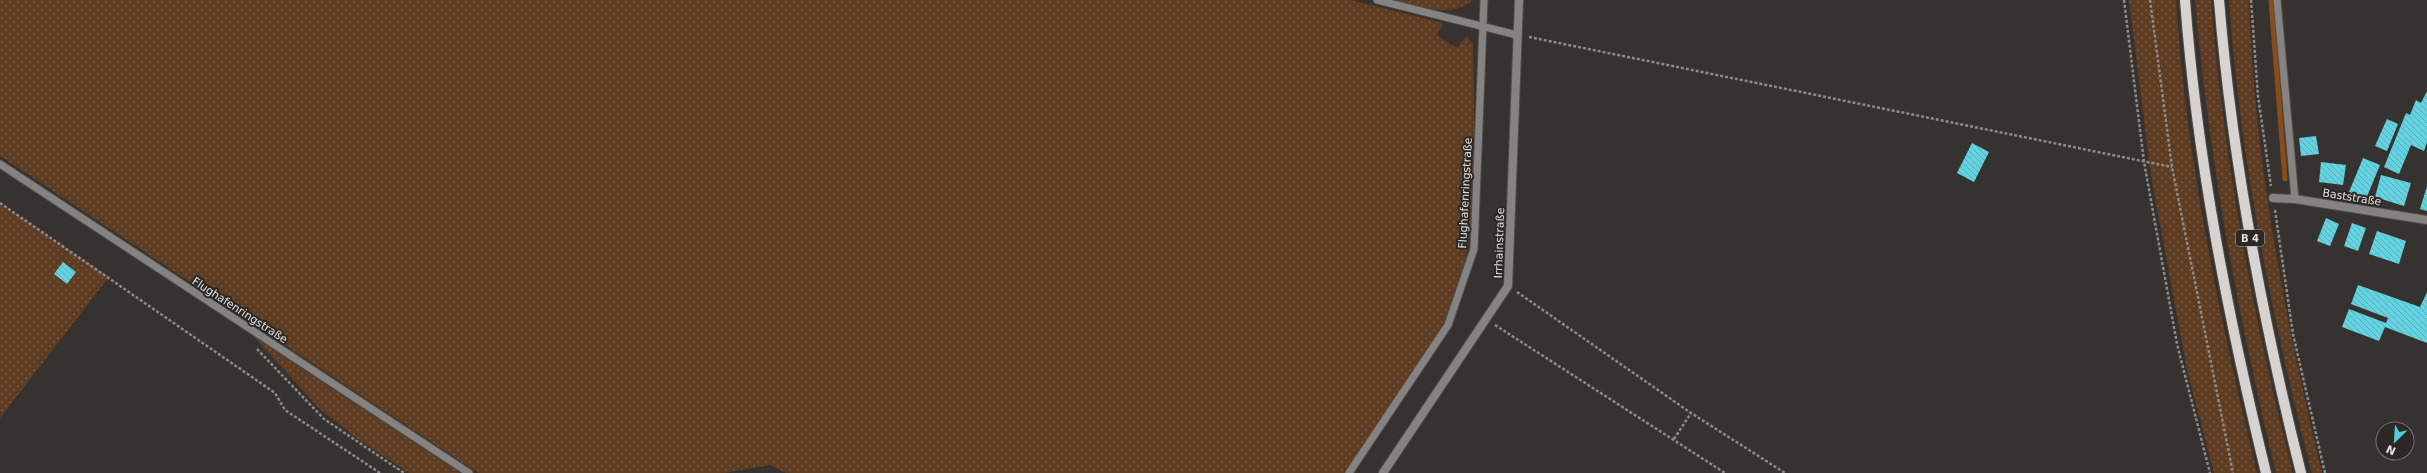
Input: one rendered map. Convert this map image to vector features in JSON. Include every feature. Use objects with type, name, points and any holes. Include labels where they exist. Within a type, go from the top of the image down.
[{"type":"main road","points":[[2185,0],[2196,118],[2214,231],[2266,473]]},
{"type":"main road","name":"B 4","points":[[2219,0],[2229,102],[2252,249],[2275,363],[2301,473]]},
{"type":"street","name":"Irrhainstraße","points":[[1383,473],[1508,286],[1519,0]]},
{"type":"street","name":"Baststraße","points":[[2273,198],[2295,199],[2427,220]]},
{"type":"lane","points":[[1377,0],[1482,27],[1517,34]]},
{"type":"lane","name":"Flughafenringstraße","points":[[1349,473],[1448,326],[1472,255],[1478,201],[1484,0]]},
{"type":"lane","points":[[2277,0],[2295,199]]},
{"type":"lane","name":"Flughafenringstraße","points":[[0,164],[469,473]]},
{"type":"path","points":[[2124,0],[2144,162],[2177,344],[2210,473]]},
{"type":"path","points":[[2150,0],[2172,167],[2233,473]]},
{"type":"path","points":[[2251,0],[2258,96],[2293,334],[2325,473]]},
{"type":"path","points":[[1517,34],[2172,167]]},
{"type":"path","points":[[0,203],[275,393],[285,410],[379,473]]},
{"type":"path","points":[[1508,286],[1691,413],[1785,473]]},
{"type":"path","points":[[1486,320],[1725,473]]},
{"type":"path","points":[[253,344],[324,419],[404,473]]},
{"type":"path","points":[[1674,439],[1691,413]]},
{"type":"shaded area","points":[[0,0],[1351,0],[1443,23],[1437,35],[1457,48],[1466,36],[1473,43],[1475,161],[1472,223],[1464,268],[1453,302],[1439,332],[1346,473],[786,473],[770,465],[725,473],[478,473],[0,156]]},
{"type":"shaded area","points":[[1393,0],[1473,0],[1465,6],[1445,10],[1424,8]]},
{"type":"shaded area","points":[[2129,0],[2176,0],[2188,120],[2206,238],[2230,356],[2257,473],[2214,473],[2187,370],[2151,176]]},
{"type":"shaded area","points":[[2195,0],[2211,0],[2224,120],[2242,238],[2265,356],[2293,473],[2276,473],[2249,356],[2226,238],[2217,179],[2208,119]]},
{"type":"shaded area","points":[[2229,0],[2249,0],[2257,119],[2274,238],[2284,297],[2308,415],[2322,473],[2312,473],[2297,415],[2271,298],[2241,119]]},
{"type":"shaded area","points":[[0,204],[109,277],[0,418]]},
{"type":"shaded area","points":[[254,337],[460,473],[409,473],[355,437],[320,409]]},
{"type":"building","points":[[2427,91],[2427,142],[2424,151],[2411,145],[2399,174],[2384,167],[2406,113],[2410,115],[2416,100],[2421,103]]},
{"type":"building","points":[[2387,119],[2398,124],[2387,151],[2375,146]]},
{"type":"building","points":[[2316,136],[2319,154],[2301,156],[2299,138]]},
{"type":"building","points":[[1972,143],[1989,152],[1974,182],[1957,173]]},
{"type":"building","points":[[2363,158],[2380,165],[2366,199],[2349,192]]},
{"type":"building","points":[[2321,162],[2346,165],[2343,185],[2319,182]]},
{"type":"building","points":[[2381,175],[2411,183],[2404,206],[2375,197]]},
{"type":"building","points":[[2427,186],[2427,211],[2420,209]]},
{"type":"building","points":[[2326,218],[2339,224],[2330,246],[2317,241]]},
{"type":"building","points":[[2352,223],[2366,228],[2358,251],[2344,246]]},
{"type":"building","points":[[2377,231],[2406,241],[2399,264],[2369,254]]},
{"type":"building","points":[[63,262],[76,272],[67,284],[54,274]]},
{"type":"building","points":[[2358,285],[2420,307],[2427,292],[2427,343],[2385,327],[2379,341],[2342,327],[2349,309],[2386,323],[2388,318],[2351,304]]},
{"type":"waterway","points":[[2271,0],[2285,179]]}]
